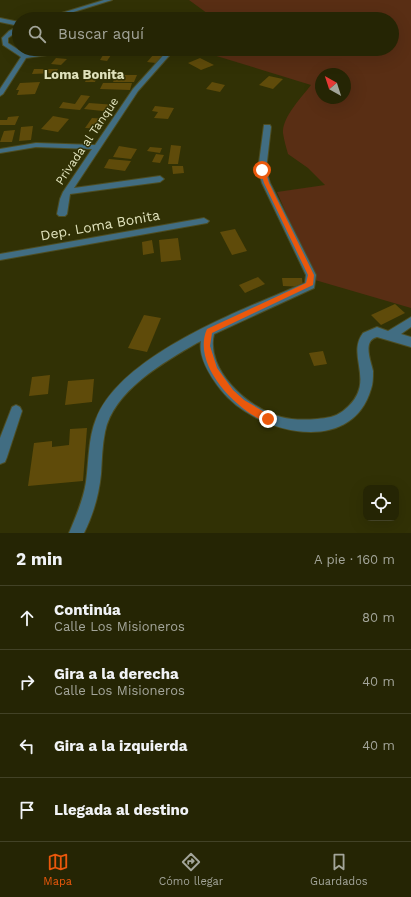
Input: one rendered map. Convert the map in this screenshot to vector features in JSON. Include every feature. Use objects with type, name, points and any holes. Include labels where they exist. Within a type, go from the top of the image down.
[{"type":"street","points":[[69,12],[109,0]]},
{"type":"street","points":[[0,20],[12,23]]},
{"type":"street","points":[[12,33],[5,38],[5,44],[12,48]]},
{"type":"street","points":[[0,94],[24,56]]},
{"type":"street","name":"Privada al Tanque","points":[[62,214],[64,199],[67,192],[135,90],[166,56]]},
{"type":"street","points":[[76,533],[88,504],[94,477],[98,431],[109,406],[116,395],[138,375],[157,361],[209,331],[310,285],[311,275],[266,183],[262,170],[267,127]]},
{"type":"street","points":[[0,151],[36,146],[97,147]]},
{"type":"street","points":[[67,192],[160,180]]},
{"type":"street","name":"Dep. Loma Bonita","points":[[0,257],[204,221]]},
{"type":"street","points":[[391,335],[411,321]]},
{"type":"street","points":[[209,331],[206,346],[209,358],[221,381],[241,402],[254,411],[284,425],[317,424],[338,421],[352,411],[362,397],[368,378],[363,343],[366,337],[372,333],[378,332],[411,342]]},
{"type":"street","points":[[0,457],[16,411]]},
{"type":"shaded area","points":[[189,0],[411,0],[411,308],[315,280],[277,192],[325,185],[308,168],[288,154],[284,141],[284,127],[289,114],[311,85],[217,56],[399,56],[399,12],[205,12]]},
{"type":"building","points":[[102,56],[110,56],[107,61],[100,60]]},
{"type":"building","points":[[152,56],[162,56],[156,63],[147,62]]},
{"type":"building","points":[[56,58],[67,59],[61,65],[51,64]]},
{"type":"building","points":[[200,58],[214,65],[201,70],[188,63]]},
{"type":"building","points":[[34,69],[58,69],[56,73],[32,74]]},
{"type":"building","points":[[89,73],[98,74],[95,82],[85,82]]},
{"type":"building","points":[[116,75],[137,75],[134,82],[113,82]]},
{"type":"building","points":[[269,76],[283,79],[273,89],[259,85]]},
{"type":"building","points":[[40,82],[35,94],[17,95],[19,90],[16,90],[20,83]]},
{"type":"building","points":[[212,82],[225,85],[220,92],[206,89]]},
{"type":"building","points":[[103,83],[132,83],[130,90],[100,89]]},
{"type":"building","points":[[81,95],[90,96],[80,110],[59,108],[63,102],[75,104]]},
{"type":"building","points":[[89,103],[116,105],[112,112],[84,109]]},
{"type":"building","points":[[155,106],[174,108],[168,119],[154,118],[158,112],[152,111]]},
{"type":"building","points":[[19,116],[15,125],[0,125],[0,120],[7,120],[8,117]]},
{"type":"building","points":[[53,116],[69,119],[58,132],[41,129]]},
{"type":"building","points":[[92,118],[107,119],[101,129],[85,128]]},
{"type":"building","points":[[33,126],[31,140],[19,141],[21,127]]},
{"type":"building","points":[[15,130],[12,142],[0,142],[4,131]]},
{"type":"building","points":[[171,145],[181,146],[178,164],[168,164]]},
{"type":"building","points":[[119,146],[137,149],[131,159],[113,157]]},
{"type":"building","points":[[150,147],[162,148],[160,153],[147,151]]},
{"type":"building","points":[[156,154],[164,155],[160,163],[152,162]]},
{"type":"building","points":[[109,159],[131,161],[125,171],[104,168]]},
{"type":"building","points":[[172,166],[183,166],[184,173],[173,174]]},
{"type":"building","points":[[235,229],[247,251],[232,255],[220,232]]},
{"type":"building","points":[[178,238],[181,260],[161,262],[159,240]]},
{"type":"building","points":[[152,240],[154,253],[143,255],[142,242]]},
{"type":"building","points":[[258,277],[265,284],[245,293],[239,285]]},
{"type":"building","points":[[282,278],[302,278],[303,287],[283,286]]},
{"type":"building","points":[[395,304],[405,313],[381,325],[371,315]]},
{"type":"building","points":[[144,315],[161,318],[147,352],[128,348]]},
{"type":"building","points":[[323,351],[327,364],[314,366],[309,353]]},
{"type":"building","points":[[50,375],[48,394],[29,396],[32,377]]},
{"type":"building","points":[[94,379],[92,402],[65,405],[68,381]]},
{"type":"building","points":[[87,428],[83,481],[28,486],[34,443],[52,441],[52,447],[69,445],[70,429]]},
{"type":"district","name":"Loma Bonita","points":[[84,74]]},
{"type":"route","points":[[262,170],[266,183],[311,275],[310,285],[209,331],[206,346],[214,370],[230,392],[241,402],[268,419]]}]
